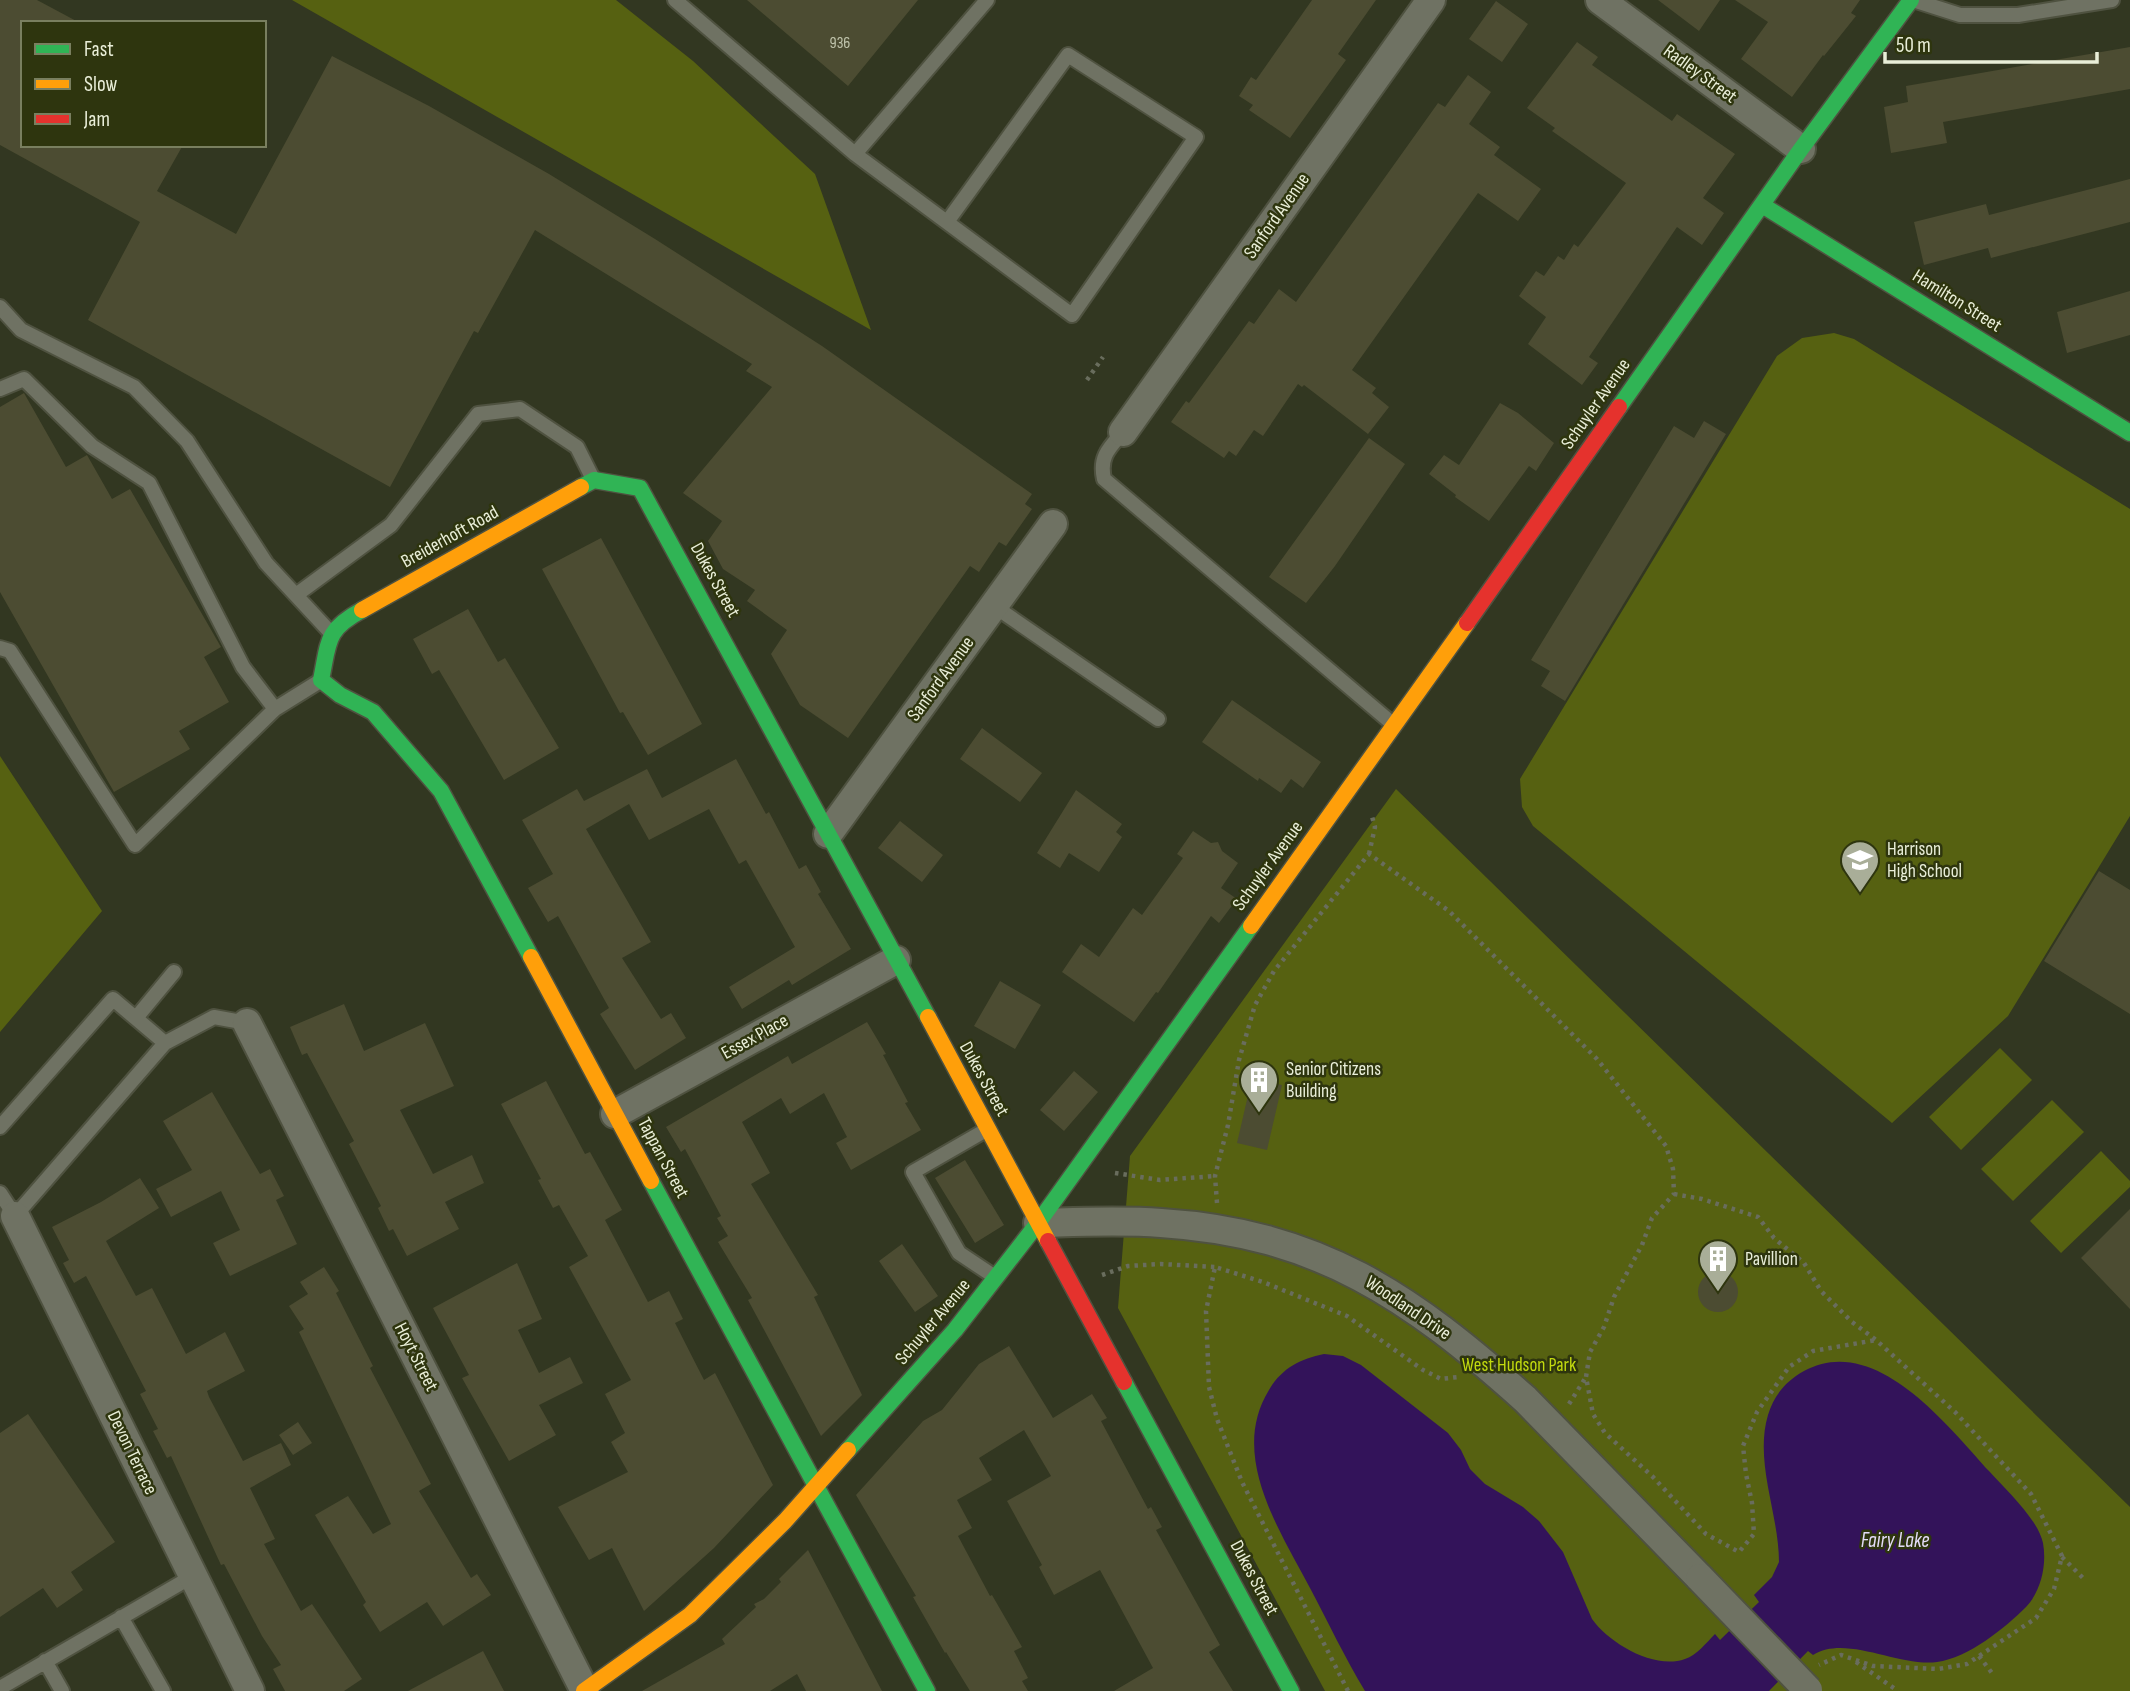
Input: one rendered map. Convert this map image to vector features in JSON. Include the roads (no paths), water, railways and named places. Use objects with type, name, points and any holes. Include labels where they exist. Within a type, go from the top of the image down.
[{"type":"street","name":"Sanford Avenue","points":[[1123,432],[1431,0]]},
{"type":"street","name":"Radley Street","points":[[1600,0],[1801,149]]},
{"type":"street","name":"Schuyler Avenue","points":[[585,1691],[690,1615],[817,1486],[955,1330],[996,1278],[1395,725],[1801,149],[1912,0]]},
{"type":"street","name":"Hamilton Street","points":[[1762,205],[2130,433]]},
{"type":"street","name":"Dukes Street","points":[[594,480],[639,488],[1291,1691]]},
{"type":"street","name":"Breiderhoft Road","points":[[331,634],[349,617],[594,480]]},
{"type":"street","name":"Sanford Avenue","points":[[828,834],[1053,524]]},
{"type":"street","points":[[321,680],[331,634]]},
{"type":"street","name":"Tappan Street","points":[[321,680],[340,695],[373,712],[442,791],[927,1691]]},
{"type":"street","name":"Essex Place","points":[[615,1114],[896,960]]},
{"type":"street","name":"Hoyt Street","points":[[247,1023],[585,1691]]},
{"type":"street","name":"Devon Terrace","points":[[8,1204],[250,1691]]},
{"type":"street","name":"Woodland Drive","points":[[1038,1223],[1150,1222],[1224,1230],[1255,1236],[1311,1253],[1364,1278],[1420,1312],[1499,1375],[1700,1578],[1809,1683]]},
{"type":"lane","points":[[676,0],[855,154],[1072,315],[1196,137],[1068,55],[947,222]]},
{"type":"lane","points":[[855,154],[987,0]]},
{"type":"lane","points":[[1912,0],[1960,15],[2018,15],[2112,0]]},
{"type":"lane","points":[[0,307],[21,330],[134,387],[187,441],[266,563],[331,634]]},
{"type":"lane","points":[[0,389],[24,379],[92,446],[149,483],[243,667],[275,709]]},
{"type":"lane","points":[[296,595],[391,525],[478,414],[520,410],[577,447],[594,480]]},
{"type":"lane","points":[[1123,432],[1110,447],[1101,465],[1104,480],[1395,725]]},
{"type":"lane","points":[[994,606],[1157,719]]},
{"type":"lane","points":[[0,648],[10,651],[135,845],[275,709],[321,680]]},
{"type":"lane","points":[[136,1018],[174,972]]},
{"type":"lane","points":[[0,1127],[113,999],[165,1043]]},
{"type":"lane","points":[[8,1204],[165,1043],[214,1017],[247,1023]]},
{"type":"lane","points":[[988,1129],[913,1172],[959,1253],[996,1278]]},
{"type":"lane","points":[[0,1688],[193,1576]]},
{"type":"lane","points":[[121,1617],[163,1691]]},
{"type":"lane","points":[[46,1661],[62,1691]]},
{"type":"water","name":"Fairy Lake","points":[[1324,1354],[1343,1356],[1361,1365],[1448,1433],[1461,1450],[1470,1469],[1485,1484],[1523,1507],[1539,1521],[1563,1552],[1592,1619],[1609,1637],[1646,1658],[1660,1661],[1685,1659],[1715,1634],[1720,1640],[1759,1602],[1754,1595],[1772,1577],[1779,1562],[1765,1470],[1764,1433],[1768,1415],[1777,1395],[1792,1379],[1804,1371],[1831,1362],[1857,1364],[1883,1373],[1907,1389],[1952,1430],[2035,1524],[2044,1551],[2039,1586],[2026,1607],[1997,1633],[1961,1655],[1937,1662],[1922,1662],[1856,1649],[1826,1649],[1813,1655],[1808,1651],[1769,1691],[1365,1691],[1273,1517],[1256,1466],[1254,1440],[1258,1415],[1269,1390],[1292,1366]]},
{"type":"place","name":"Harrison High School","points":[[1860,894]]},
{"type":"place","name":"Senior Citizens Building","points":[[1259,1114]]},
{"type":"place","name":"Pavillion","points":[[1718,1293]]},
{"type":"park label","name":"West Hudson Park","points":[[1519,1365]]}]
